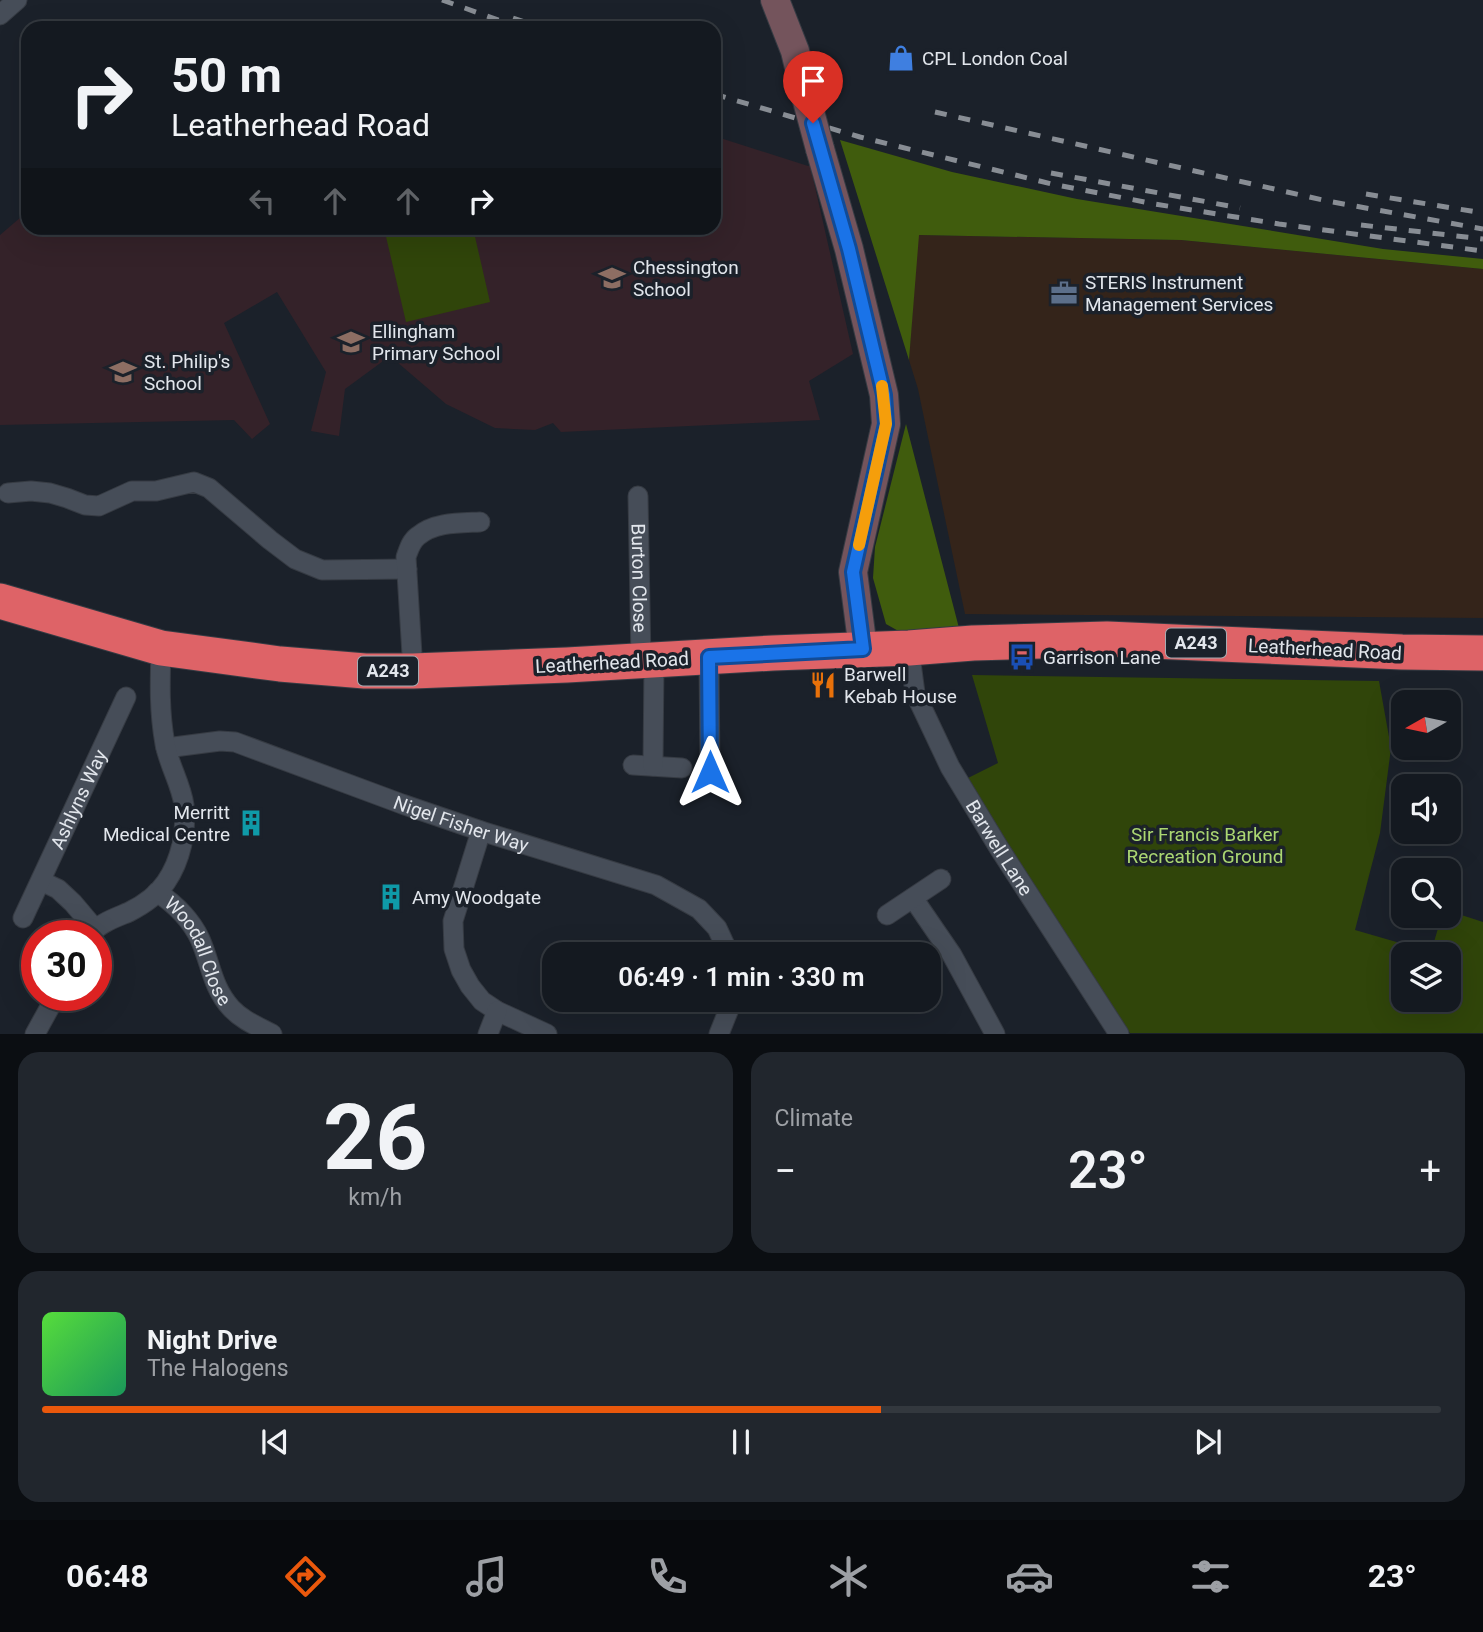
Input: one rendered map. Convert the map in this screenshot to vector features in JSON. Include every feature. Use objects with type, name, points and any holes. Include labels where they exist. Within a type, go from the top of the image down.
[{"type":"highway","name":"Leatherhead Road","points":[[0,601],[161,648],[365,671],[647,661],[973,643],[1107,639],[1483,653]]},
{"type":"street","points":[[0,15],[17,0]]},
{"type":"street","points":[[775,0],[795,51],[849,249],[884,395],[886,424],[853,572],[863,649]]},
{"type":"street","points":[[8,494],[31,491],[50,493],[85,505],[99,506],[132,491],[156,491],[194,482],[209,488],[295,559],[322,570],[407,569]]},
{"type":"street","name":"Burton Close","points":[[638,496],[647,661],[643,766],[682,768]]},
{"type":"street","points":[[413,671],[406,556],[419,535],[446,523],[480,522]]},
{"type":"street","points":[[111,920],[146,902],[157,892],[166,882],[181,850],[184,804],[166,748],[159,692],[161,648]]},
{"type":"street","name":"Barwell Lane","points":[[909,648],[915,693],[950,767],[1119,1034]]},
{"type":"street","points":[[709,657],[710,772]]},
{"type":"street","name":"Ashlyns Way","points":[[23,918],[30,889],[121,720],[126,697]]},
{"type":"street","name":"Nigel Fisher Way","points":[[166,748],[220,741],[235,742],[481,831],[656,884],[699,909],[717,928],[723,942]]},
{"type":"street","points":[[481,831],[453,921],[454,948],[461,970],[482,1001],[497,1011],[547,1034]]},
{"type":"street","points":[[887,915],[941,879]]},
{"type":"street","points":[[30,889],[58,889],[73,903],[84,920]]},
{"type":"street","name":"Woodall Close","points":[[157,892],[188,920],[200,940],[218,990],[231,1007],[243,1018],[272,1034]]},
{"type":"street","points":[[913,898],[952,955],[995,1034]]},
{"type":"street","points":[[35,1034],[48,1011]]},
{"type":"street","points":[[488,1034],[497,1011]]},
{"type":"street","points":[[719,1034],[728,1012]]},
{"type":"shaded area","points":[[721,138],[810,165],[853,354],[809,381],[820,420],[561,432],[553,423],[535,430],[495,428],[446,404],[390,356],[345,389],[339,436],[311,431],[326,372],[277,292],[224,323],[270,424],[252,439],[234,420],[0,425],[0,235],[21,217],[21,235],[721,235]]},
{"type":"shaded area","points":[[918,235],[1181,240],[1483,269],[1483,618],[965,614],[918,389],[909,360]]},
{"type":"green space","points":[[840,140],[952,172],[1077,199],[1383,249],[1483,259],[1483,269],[1181,240],[919,235],[909,360]]},
{"type":"green space","points":[[386,235],[475,235],[490,302],[406,322]]},
{"type":"green space","points":[[906,424],[959,628],[902,633],[886,624],[873,578],[875,547]]},
{"type":"green space","name":"Sir Francis Barker Recreation Ground","points":[[972,675],[1379,681],[1391,748],[1380,833],[1355,930],[1396,942],[1391,942],[1391,1012],[1461,1012],[1461,942],[1434,942],[1438,928],[1461,928],[1461,915],[1483,922],[1483,1033],[1130,1033],[1026,874],[968,778],[998,763]]},
{"type":"railway","points":[[442,0],[501,21]]},
{"type":"railway","points":[[513,18],[522,21]]},
{"type":"railway","points":[[721,96],[860,137],[1052,184],[1279,224],[1483,251]]},
{"type":"railway","points":[[935,112],[1327,201],[1483,229]]},
{"type":"railway","points":[[1051,173],[1240,208]]},
{"type":"railway","points":[[1366,194],[1483,213]]},
{"type":"railway","points":[[1361,225],[1483,239]]},
{"type":"slow traffic","points":[[859,545],[886,424],[882,386]]},
{"type":"place","name":"CPL London Coal","points":[[901,58]]},
{"type":"place","name":"Chessington School","points":[[612,278]]},
{"type":"place","name":"STERIS Instrument Management Services","points":[[1064,293]]},
{"type":"place","name":"Ellingham Primary School","points":[[351,342]]},
{"type":"place","name":"St. Philip's School","points":[[123,372]]},
{"type":"place","name":"Garrison Lane","points":[[1022,657]]},
{"type":"place","name":"Barwell Kebab House","points":[[823,685]]},
{"type":"place","name":"Merritt Medical Centre","points":[[251,823]]},
{"type":"place","name":"Amy Woodgate","points":[[391,897]]},
{"type":"route","points":[[710,772],[709,657],[863,649],[853,572],[886,424],[884,395],[849,249],[813,123]]}]
